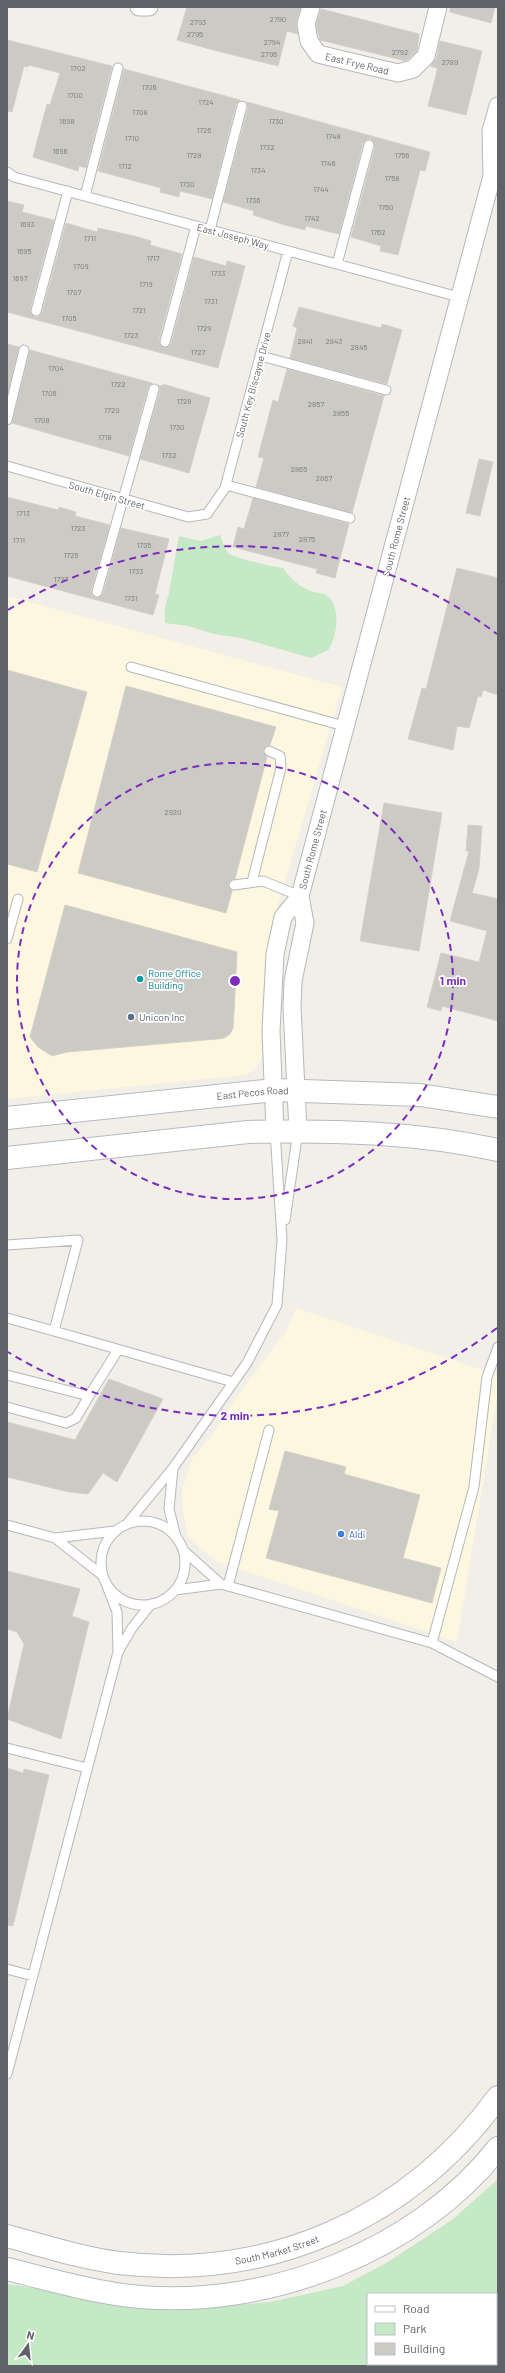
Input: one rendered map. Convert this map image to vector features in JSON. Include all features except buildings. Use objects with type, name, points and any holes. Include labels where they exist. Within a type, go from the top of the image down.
[{"type":"street","points":[[139,7],[149,7]]},
{"type":"street","name":"East Frye Road","points":[[311,7],[306,24],[308,41],[318,54],[398,73],[412,69],[426,56],[438,7]]},
{"type":"street","name":"South Rome Street","points":[[275,1131],[271,1031],[275,954],[283,917],[300,896],[344,726],[495,172],[491,131],[498,106]]},
{"type":"street","name":"South Rome Street","points":[[298,1131],[297,1089],[292,1040],[292,1007],[293,981],[305,923],[300,896]]},
{"type":"street","name":"East Pecos Road","points":[[7,1118],[274,1090],[297,1089],[420,1095],[498,1107]]},
{"type":"street","points":[[7,1158],[248,1132],[275,1131],[391,1135],[498,1150]]},
{"type":"street","name":"South Market Street","points":[[7,2236],[117,2262],[154,2266],[202,2265],[282,2252],[319,2239],[398,2197],[423,2178],[452,2151],[482,2119],[498,2097]]},
{"type":"street","points":[[7,2269],[64,2284],[140,2297],[220,2295],[267,2287],[306,2277],[356,2258],[377,2247],[430,2212],[461,2187],[498,2148]]},
{"type":"lane","points":[[85,196],[118,68]]},
{"type":"lane","points":[[210,230],[242,106]]},
{"type":"lane","points":[[337,264],[369,145]]},
{"type":"lane","name":"East Joseph Way","points":[[7,172],[14,176],[85,196],[460,297]]},
{"type":"lane","points":[[36,311],[68,191]]},
{"type":"lane","points":[[165,342],[196,226]]},
{"type":"lane","name":"South Key Biscayne Drive","points":[[207,514],[226,485],[288,251]]},
{"type":"lane","points":[[7,420],[24,350]]},
{"type":"lane","points":[[261,356],[386,390]]},
{"type":"lane","points":[[97,592],[154,389]]},
{"type":"lane","name":"South Elgin Street","points":[[7,466],[188,517],[207,514]]},
{"type":"lane","points":[[226,485],[350,518]]},
{"type":"lane","points":[[131,667],[344,726]]},
{"type":"lane","points":[[252,882],[281,768],[280,756],[269,751]]},
{"type":"lane","points":[[234,885],[263,881],[300,896]]},
{"type":"lane","points":[[7,939],[9,924],[18,899]]},
{"type":"lane","points":[[275,1131],[282,1240]]},
{"type":"lane","points":[[126,1525],[173,1468],[253,1355],[277,1305],[282,1240],[298,1131]]},
{"type":"lane","points":[[7,1245],[78,1240],[54,1331]]},
{"type":"lane","points":[[7,1318],[234,1382]]},
{"type":"lane","points":[[432,1643],[474,1487],[487,1377],[498,1348]]},
{"type":"lane","points":[[7,1407],[66,1423],[76,1418],[118,1350]]},
{"type":"lane","points":[[7,1376],[89,1396]]},
{"type":"lane","points":[[225,1585],[269,1430]]},
{"type":"lane","points":[[173,1468],[169,1509],[176,1538]]},
{"type":"lane","points":[[7,1525],[55,1538],[115,1531],[126,1525],[139,1521],[153,1523],[166,1528],[176,1538],[183,1550],[225,1585]]},
{"type":"lane","points":[[115,1531],[102,1551],[102,1575],[117,1612],[118,1652]]},
{"type":"lane","points":[[55,1538],[102,1575]]},
{"type":"lane","points":[[107,1586],[115,1595],[137,1605],[151,1604],[164,1599],[175,1590],[182,1578],[185,1564],[183,1550]]},
{"type":"lane","points":[[175,1590],[225,1585],[432,1643],[498,1677]]},
{"type":"lane","points":[[7,2074],[118,1652],[132,1628],[151,1604]]},
{"type":"lane","points":[[7,1748],[87,1768]]},
{"type":"lane","points":[[7,1969],[33,1976]]},
{"type":"shaded area","points":[[7,596],[342,687],[273,922],[262,995],[263,1052],[260,1063],[245,1075],[7,1099]]},
{"type":"shaded area","points":[[296,1308],[498,1375],[498,1391],[457,1642],[216,1561],[188,1537],[183,1511],[182,1490],[193,1457],[212,1436],[239,1394],[287,1330]]},
{"type":"green space","points":[[220,535],[228,553],[231,555],[254,562],[283,568],[300,586],[314,592],[325,594],[331,600],[336,614],[336,630],[328,650],[311,658],[241,638],[214,634],[188,626],[165,623],[165,607],[169,593],[179,536],[201,541]]},
{"type":"green space","points":[[498,2179],[497,2336],[497,2293],[367,2293],[367,2365],[405,2365],[7,2366],[7,2284],[183,2310],[270,2302],[343,2286],[388,2262],[452,2220]]},
{"type":"place","name":"Rome Office Building","points":[[140,979]]},
{"type":"place","name":"Unicon Inc","points":[[131,1017]]},
{"type":"place","name":"Aldi","points":[[341,1534]]}]
